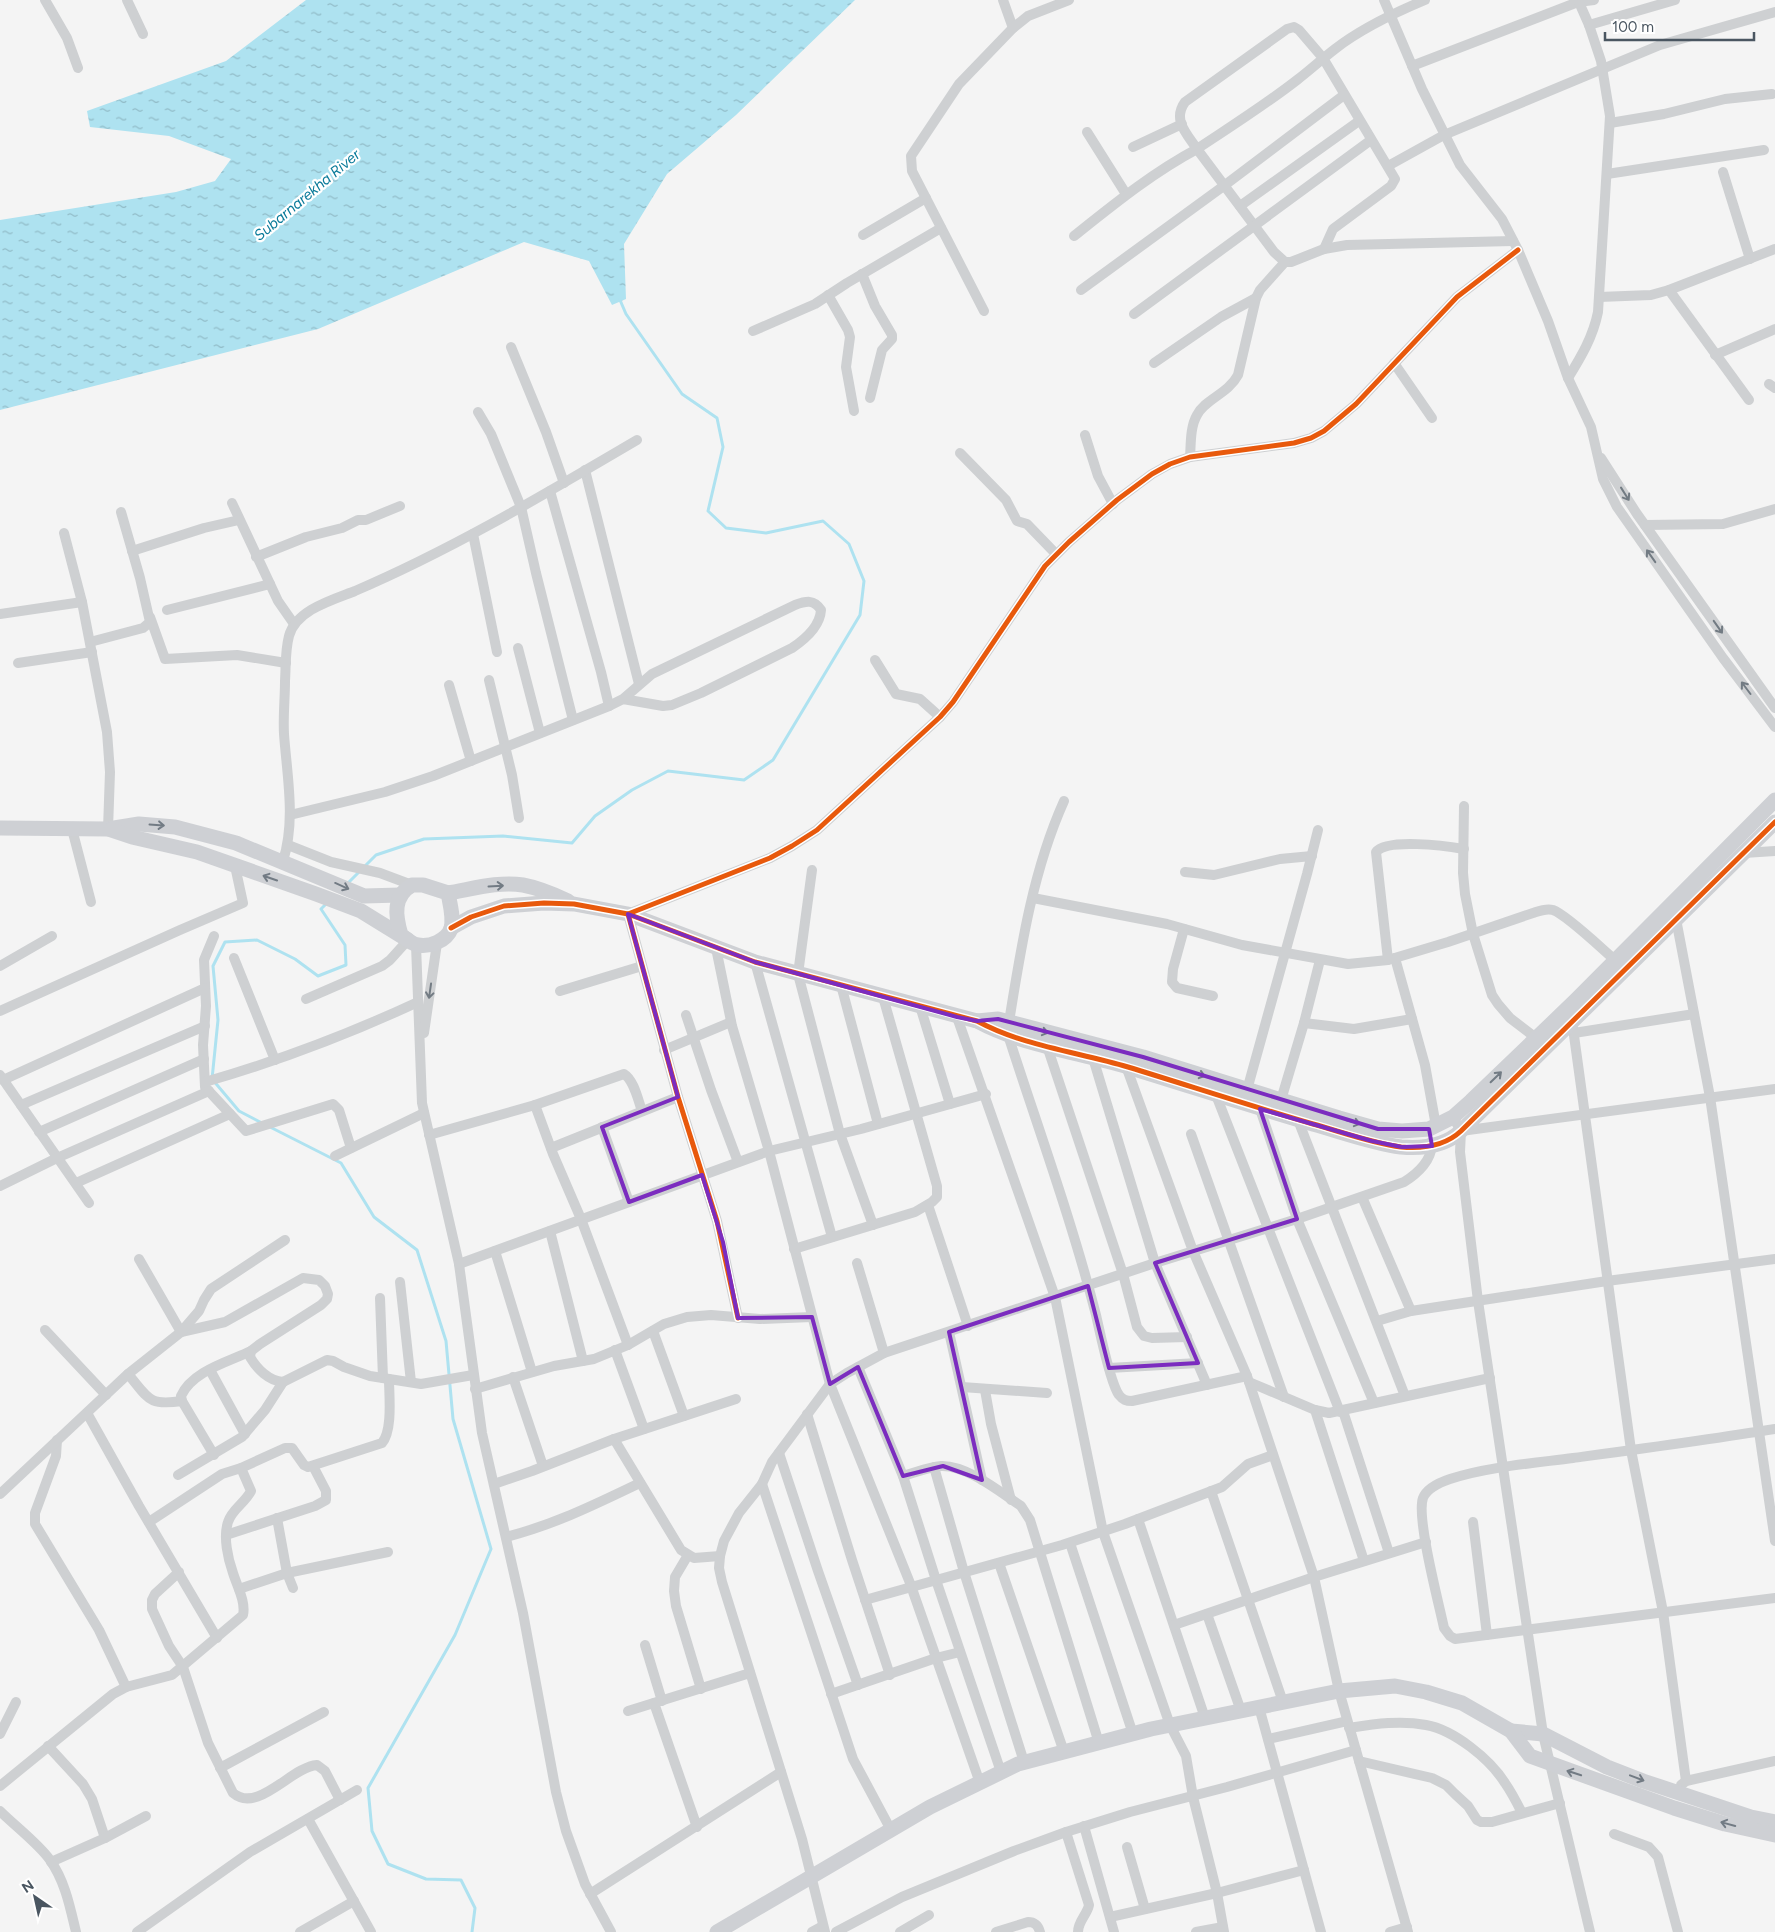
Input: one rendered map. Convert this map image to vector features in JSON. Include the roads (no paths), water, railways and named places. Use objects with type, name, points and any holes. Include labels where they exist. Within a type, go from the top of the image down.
[{"type":"street","points":[[45,0],[67,38],[78,68]]},
{"type":"street","points":[[127,0],[143,34]]},
{"type":"street","points":[[1003,0],[1013,28]]},
{"type":"street","points":[[984,312],[912,171],[911,156],[959,84],[1013,28],[1028,16],[1069,0]]},
{"type":"street","points":[[1384,0],[1412,66],[1460,165],[1502,219],[1516,246],[1548,321],[1568,378],[1591,427],[1603,479],[1617,507],[1775,727]]},
{"type":"street","points":[[1074,236],[1126,194],[1176,161],[1197,150],[1297,81],[1337,47],[1390,14],[1425,0]]},
{"type":"street","points":[[1412,66],[1578,1],[1594,0]]},
{"type":"street","points":[[1589,25],[1674,0]]},
{"type":"street","points":[[1568,378],[1586,348],[1594,329],[1599,297],[1610,123],[1609,104],[1602,68],[1589,25],[1578,1]]},
{"type":"street","points":[[1388,166],[1444,135],[1602,68],[1660,45],[1775,12]]},
{"type":"street","points":[[1285,262],[1274,252],[1197,150],[1182,124],[1179,114],[1185,102],[1287,29],[1294,27],[1299,30],[1323,58],[1359,121],[1394,175],[1394,184],[1333,229],[1324,248]]},
{"type":"street","points":[[1610,123],[1664,114],[1725,99],[1772,94]]},
{"type":"street","points":[[1081,290],[1225,186],[1344,95]]},
{"type":"street","points":[[1240,206],[1359,121]]},
{"type":"street","points":[[1133,147],[1182,124]]},
{"type":"street","points":[[1087,132],[1126,194]]},
{"type":"street","points":[[1134,314],[1371,140]]},
{"type":"street","points":[[1607,174],[1764,150]]},
{"type":"street","points":[[1723,172],[1750,259]]},
{"type":"street","points":[[863,236],[926,198]]},
{"type":"street","points":[[753,331],[805,309],[942,228]]},
{"type":"street","points":[[1190,457],[1193,426],[1197,414],[1228,389],[1238,375],[1256,298],[1260,290],[1285,262],[1290,262],[1324,248],[1347,245],[1516,246]]},
{"type":"street","points":[[628,914],[770,858],[817,830],[940,717],[953,702],[1031,584],[1056,554],[1113,504],[1152,474],[1170,464],[1190,457],[1294,443],[1311,438],[1336,422],[1356,404],[1457,297],[1516,246]]},
{"type":"street","points":[[1599,297],[1652,295],[1775,249]]},
{"type":"street","points":[[862,274],[875,306],[892,335],[892,339],[882,350],[870,398]]},
{"type":"street","points":[[1669,290],[1749,400]]},
{"type":"street","points":[[828,295],[848,330],[850,338],[846,367],[854,410]]},
{"type":"street","points":[[1154,363],[1221,317],[1256,298]]},
{"type":"street","points":[[1715,355],[1775,329]]},
{"type":"street","points":[[510,347],[546,432],[564,483]]},
{"type":"street","points":[[1394,363],[1432,418]]},
{"type":"street","points":[[478,412],[490,434],[521,508],[573,720]]},
{"type":"street","points":[[1085,435],[1098,476],[1113,504]]},
{"type":"street","points":[[283,861],[288,844],[290,815],[284,731],[286,663],[289,634],[294,624],[304,615],[327,602],[383,579],[473,534],[637,440]]},
{"type":"street","points":[[960,453],[1006,500],[1016,521],[1029,525],[1056,554]]},
{"type":"street","points":[[1598,453],[1642,521],[1775,708]]},
{"type":"street","points":[[585,470],[639,684]]},
{"type":"street","points":[[550,490],[609,706]]},
{"type":"street","points":[[232,503],[278,601],[294,624]]},
{"type":"street","points":[[256,557],[306,537],[342,528],[358,520],[366,520],[400,506]]},
{"type":"street","points":[[1629,524],[1642,521],[1722,524],[1775,509]]},
{"type":"street","points":[[121,512],[150,617],[165,659],[237,655],[286,663]]},
{"type":"street","points":[[132,551],[204,528],[240,520]]},
{"type":"street","points":[[64,533],[82,602],[110,755],[108,829]]},
{"type":"street","points":[[473,534],[497,652]]},
{"type":"street","points":[[167,610],[270,584]]},
{"type":"street","points":[[290,815],[385,792],[471,761],[609,706],[623,699],[652,674],[795,605],[806,601],[812,602],[821,610],[816,624],[802,642],[701,694],[672,705],[663,706],[623,699]]},
{"type":"street","points":[[0,614],[82,602]]},
{"type":"street","points":[[18,663],[91,647],[143,628],[150,622],[150,617]]},
{"type":"street","points":[[518,648],[540,733]]},
{"type":"street","points":[[875,660],[896,694],[920,699],[940,717]]},
{"type":"street","points":[[489,680],[512,775],[519,818]]},
{"type":"street","points":[[449,686],[471,761]]},
{"type":"street","points":[[1009,1029],[1144,1057],[1378,1129],[1402,1131],[1432,1128],[1453,1117],[1536,1038],[1775,800]]},
{"type":"street","points":[[1064,801],[1048,836],[1021,943],[1009,1029],[1088,1286],[1116,1390],[1125,1401],[1132,1402],[1207,1385],[1248,1379],[1284,1397],[1315,1410],[1328,1413],[1490,1378]]},
{"type":"street","points":[[1464,806],[1463,873],[1473,934],[1492,995],[1510,1018],[1536,1038]]},
{"type":"street","points":[[451,928],[471,917],[504,906],[544,903],[574,904],[628,914],[755,962],[957,1017],[976,1021],[998,1019],[1009,1029],[1047,1046],[1126,1066],[1298,1120],[1372,1141],[1402,1147],[1432,1146],[1452,1139],[1573,1027],[1676,919],[1775,822]]},
{"type":"street","points":[[0,828],[108,829],[139,824],[175,827],[236,843],[320,876],[364,896],[400,896]]},
{"type":"street","points":[[72,829],[91,902]]},
{"type":"street","points":[[108,829],[132,837],[197,852],[316,894],[361,911],[412,942],[437,943],[447,935],[451,928],[452,913],[448,894]]},
{"type":"street","points":[[1247,1090],[1286,953],[1318,830]]},
{"type":"street","points":[[288,844],[331,862],[380,873],[412,886]]},
{"type":"street","points":[[812,1932],[824,1929],[802,1838],[719,1568],[724,1541],[739,1513],[762,1484],[779,1453],[830,1384],[884,1353],[1155,1263],[1331,1208],[1404,1182],[1414,1176],[1423,1167],[1432,1146],[1432,1128],[1425,1064],[1391,959],[1376,852],[1380,847],[1387,845],[1404,844],[1464,849]]},
{"type":"street","points":[[1743,853],[1775,851]]},
{"type":"street","points":[[1185,872],[1214,875],[1280,859],[1312,856]]},
{"type":"street","points":[[0,1011],[243,903],[235,866]]},
{"type":"street","points":[[812,870],[798,974],[840,1134],[873,1225]]},
{"type":"street","points":[[574,904],[537,888],[521,885],[490,886],[448,894],[423,885],[412,886],[404,890],[396,907],[398,927],[401,934],[412,942],[418,1002],[424,1113],[459,1264],[482,1434],[523,1613],[556,1792],[566,1831],[585,1884],[611,1932]]},
{"type":"street","points":[[1033,898],[1184,929],[1242,945],[1348,964],[1391,959],[1533,913],[1552,910],[1562,916],[1615,960]]},
{"type":"street","points":[[628,914],[664,1050],[723,1242],[738,1318]]},
{"type":"street","points":[[1676,919],[1710,1097],[1775,1541]]},
{"type":"street","points":[[1184,929],[1173,969],[1172,982],[1177,988],[1213,996]]},
{"type":"street","points":[[0,966],[52,936]]},
{"type":"street","points":[[214,936],[204,960],[204,1059],[207,1087],[246,1131],[333,1104],[338,1110],[351,1148]]},
{"type":"street","points":[[306,999],[382,966],[412,942]]},
{"type":"street","points":[[420,1060],[437,943]]},
{"type":"street","points":[[716,948],[731,1022],[769,1151],[830,1384],[911,1587],[980,1783]]},
{"type":"street","points":[[234,958],[275,1060]]},
{"type":"street","points":[[1281,1100],[1320,960]]},
{"type":"street","points":[[755,962],[832,1237]]},
{"type":"street","points":[[560,991],[642,966]]},
{"type":"street","points":[[841,985],[878,1124]]},
{"type":"street","points":[[90,1203],[2,1078],[205,988]]},
{"type":"street","points":[[794,1249],[915,1212],[928,1205],[937,1197],[938,1193],[883,997]]},
{"type":"street","points":[[0,1186],[207,1087],[375,1022],[418,1002]]},
{"type":"street","points":[[920,1006],[950,1104]]},
{"type":"street","points":[[1573,1027],[1694,1014]]},
{"type":"street","points":[[686,1015],[738,1162]]},
{"type":"street","points":[[957,1017],[986,1094],[1055,1297],[1103,1532],[1170,1725],[1186,1756],[1193,1797],[1217,1893],[1224,1930],[1196,1932]]},
{"type":"street","points":[[1304,1023],[1354,1029],[1412,1019]]},
{"type":"street","points":[[664,1050],[731,1022]]},
{"type":"street","points":[[21,1105],[205,1026]]},
{"type":"street","points":[[1573,1027],[1632,1450],[1663,1612],[1680,1786]]},
{"type":"street","points":[[1047,1046],[1123,1274],[1139,1331],[1144,1336],[1152,1338],[1186,1337]]},
{"type":"street","points":[[1093,1058],[1155,1263],[1207,1385]]},
{"type":"street","points":[[39,1132],[204,1059]]},
{"type":"street","points":[[1126,1066],[1193,1251],[1248,1379],[1314,1577],[1339,1691],[1408,1930],[1390,1932]]},
{"type":"street","points":[[429,1134],[535,1105],[624,1074],[632,1084],[642,1111]]},
{"type":"street","points":[[1461,1131],[1775,1089]]},
{"type":"street","points":[[459,1264],[769,1151],[840,1134],[986,1094]]},
{"type":"street","points":[[1216,1095],[1342,1411],[1389,1553]]},
{"type":"street","points":[[550,1148],[678,1098]]},
{"type":"street","points":[[535,1105],[550,1148],[581,1219],[628,1345]]},
{"type":"street","points":[[1260,1109],[1297,1219],[1374,1403]]},
{"type":"street","points":[[335,1156],[424,1113]]},
{"type":"street","points":[[76,1184],[230,1114]]},
{"type":"street","points":[[1453,1117],[1461,1131],[1460,1152],[1478,1301],[1543,1734],[1590,1932]]},
{"type":"street","points":[[1298,1120],[1405,1396]]},
{"type":"street","points":[[602,1127],[629,1202]]},
{"type":"street","points":[[1191,1134],[1284,1397]]},
{"type":"street","points":[[1362,1197],[1411,1311]]},
{"type":"street","points":[[928,1205],[968,1326]]},
{"type":"street","points":[[550,1230],[583,1361]]},
{"type":"street","points":[[0,1494],[128,1374],[181,1332],[199,1311],[211,1289],[285,1240]]},
{"type":"street","points":[[495,1251],[532,1372]]},
{"type":"street","points":[[138,1259],[181,1332]]},
{"type":"street","points":[[1377,1321],[1411,1311],[1607,1281],[1775,1259]]},
{"type":"street","points":[[857,1263],[884,1353]]},
{"type":"street","points":[[181,1332],[225,1322],[302,1278],[319,1280],[325,1286],[328,1294],[327,1299],[321,1305],[251,1351],[210,1370],[189,1384],[181,1396],[182,1401],[214,1455]]},
{"type":"street","points":[[400,1282],[416,1383]]},
{"type":"street","points":[[148,1522],[222,1474],[241,1468],[289,1447],[296,1452],[304,1465],[308,1467],[382,1443],[385,1439],[388,1425],[380,1298]]},
{"type":"street","points":[[475,1389],[554,1366],[583,1361],[628,1345],[664,1324],[688,1317],[711,1315],[760,1319],[812,1317]]},
{"type":"street","points":[[45,1330],[106,1395]]},
{"type":"street","points":[[652,1331],[684,1416]]},
{"type":"street","points":[[948,1332],[982,1480]]},
{"type":"street","points":[[615,1350],[644,1429]]},
{"type":"street","points":[[251,1351],[250,1358],[254,1364],[271,1378],[283,1382]]},
{"type":"street","points":[[178,1475],[236,1442],[265,1410],[283,1382],[327,1360],[334,1361],[370,1376],[416,1383],[473,1375]]},
{"type":"street","points":[[1110,1368],[1198,1363]]},
{"type":"street","points":[[858,1367],[903,1476],[1001,1772]]},
{"type":"street","points":[[210,1370],[244,1434]]},
{"type":"street","points":[[128,1374],[145,1395],[154,1402],[164,1404],[182,1401]]},
{"type":"street","points":[[513,1377],[544,1466]]},
{"type":"street","points":[[962,1387],[1046,1393]]},
{"type":"street","points":[[985,1390],[991,1424],[1011,1500]]},
{"type":"street","points":[[494,1484],[614,1439],[736,1398]]},
{"type":"street","points":[[1315,1410],[1364,1561]]},
{"type":"street","points":[[87,1413],[148,1522],[218,1638]]},
{"type":"street","points":[[807,1414],[890,1675]]},
{"type":"street","points":[[1775,1429],[1504,1467],[1452,1478],[1437,1484],[1428,1492],[1424,1497],[1422,1505],[1426,1542],[1444,1628],[1455,1639],[1528,1628],[1775,1598]]},
{"type":"street","points":[[614,1439],[681,1550],[694,1558],[720,1556]]},
{"type":"street","points":[[57,1440],[56,1456],[35,1513],[35,1524],[99,1630],[126,1687]]},
{"type":"street","points":[[779,1453],[858,1685]]},
{"type":"street","points":[[865,1600],[1070,1543],[1138,1520],[1228,1483],[1239,1470],[1248,1464],[1273,1455]]},
{"type":"street","points":[[226,1534],[315,1506],[326,1500],[326,1491],[312,1466]]},
{"type":"street","points":[[903,1476],[934,1467],[954,1468],[982,1480],[1021,1506],[1030,1520],[1099,1742]]},
{"type":"street","points":[[934,1467],[964,1572],[1024,1762]]},
{"type":"street","points":[[0,1786],[114,1694],[126,1687],[165,1678],[183,1667],[243,1615],[244,1606],[232,1570],[226,1534],[233,1512],[247,1498],[251,1491],[241,1468]]},
{"type":"street","points":[[506,1537],[567,1518],[640,1483]]},
{"type":"street","points":[[762,1484],[853,1759],[891,1830]]},
{"type":"street","points":[[1211,1491],[1283,1702]]},
{"type":"street","points":[[277,1518],[287,1573],[293,1588]]},
{"type":"street","points":[[1138,1520],[1205,1718]]},
{"type":"street","points":[[1474,1522],[1487,1635]]},
{"type":"street","points":[[1174,1625],[1314,1577],[1426,1542]]},
{"type":"street","points":[[1070,1543],[1133,1734]]},
{"type":"street","points":[[239,1589],[287,1573],[388,1552]]},
{"type":"street","points":[[688,1555],[675,1577],[674,1591],[676,1606],[701,1689]]},
{"type":"street","points":[[999,1563],[1064,1752]]},
{"type":"street","points":[[179,1572],[155,1594],[151,1605],[166,1640],[183,1667],[203,1730],[233,1793],[239,1798],[246,1800],[256,1798],[304,1769],[317,1765],[325,1771],[340,1800]]},
{"type":"street","points":[[1207,1614],[1241,1711]]},
{"type":"street","points":[[645,1645],[658,1702],[697,1827]]},
{"type":"street","points":[[831,1694],[936,1658],[960,1652]]},
{"type":"street","points":[[628,1711],[750,1673]]},
{"type":"street","points":[[717,1932],[930,1807],[1024,1762],[1170,1725],[1339,1691],[1395,1686],[1426,1692],[1462,1703],[1511,1731],[1530,1756],[1725,1824],[1775,1835]]},
{"type":"street","points":[[0,1734],[16,1702]]},
{"type":"street","points":[[1259,1707],[1321,1932]]},
{"type":"street","points":[[220,1768],[324,1712]]},
{"type":"street","points":[[1268,1739],[1348,1724],[1408,1723],[1428,1725],[1454,1736],[1477,1752],[1491,1765],[1505,1782],[1522,1813]]},
{"type":"street","points":[[1511,1731],[1543,1734],[1608,1767],[1680,1786],[1751,1817],[1775,1822]]},
{"type":"street","points":[[48,1746],[83,1784],[92,1799],[105,1838]]},
{"type":"street","points":[[836,1932],[902,1896],[1066,1832],[1356,1750]]},
{"type":"street","points":[[1359,1761],[1432,1778],[1446,1785],[1468,1806],[1481,1822],[1492,1822],[1560,1803]]},
{"type":"street","points":[[1680,1786],[1775,1761]]},
{"type":"street","points":[[590,1894],[781,1772]]},
{"type":"street","points":[[137,1932],[250,1852],[357,1790]]},
{"type":"street","points":[[0,1811],[51,1862],[66,1895],[76,1932]]},
{"type":"street","points":[[51,1862],[105,1838],[146,1816]]},
{"type":"street","points":[[308,1819],[371,1932]]},
{"type":"street","points":[[1084,1826],[1114,1932]]},
{"type":"street","points":[[1066,1832],[1089,1905],[1088,1910],[1079,1923],[1078,1932]]},
{"type":"street","points":[[1614,1834],[1649,1847],[1658,1857],[1678,1932]]},
{"type":"street","points":[[1127,1847],[1145,1909]]},
{"type":"street","points":[[1110,1917],[1217,1893],[1304,1870]]},
{"type":"street","points":[[300,1932],[354,1901]]},
{"type":"street","points":[[900,1932],[929,1915]]},
{"type":"street","points":[[996,1932],[1028,1922],[1033,1922],[1037,1925],[1040,1932]]},
{"type":"water","name":"Subarnarekha River","points":[[306,0],[855,0],[736,115],[667,174],[624,244],[626,299],[612,305],[589,261],[524,242],[318,329],[0,410],[0,220],[176,192],[215,181],[231,159],[169,136],[90,127],[87,111],[226,61]]},
{"type":"waterway","points":[[364,867],[376,855],[424,839],[503,836],[572,843],[595,816],[632,790],[668,771],[744,780],[773,760],[860,615],[864,581],[849,544],[823,521],[766,533],[726,528],[708,511],[723,447],[717,418],[682,394],[626,314],[620,300]]},
{"type":"waterway","points":[[346,885],[359,872]]},
{"type":"waterway","points":[[262,1123],[239,1111],[212,1079],[218,1020],[213,966],[225,942],[257,940],[295,959],[318,976],[346,965],[345,945],[321,909],[327,903]]},
{"type":"waterway","points":[[270,1127],[341,1163],[374,1217],[417,1250],[446,1341],[453,1419],[491,1549],[455,1635],[368,1788],[372,1831],[388,1864],[426,1879],[461,1880],[475,1908],[472,1932]]}]
